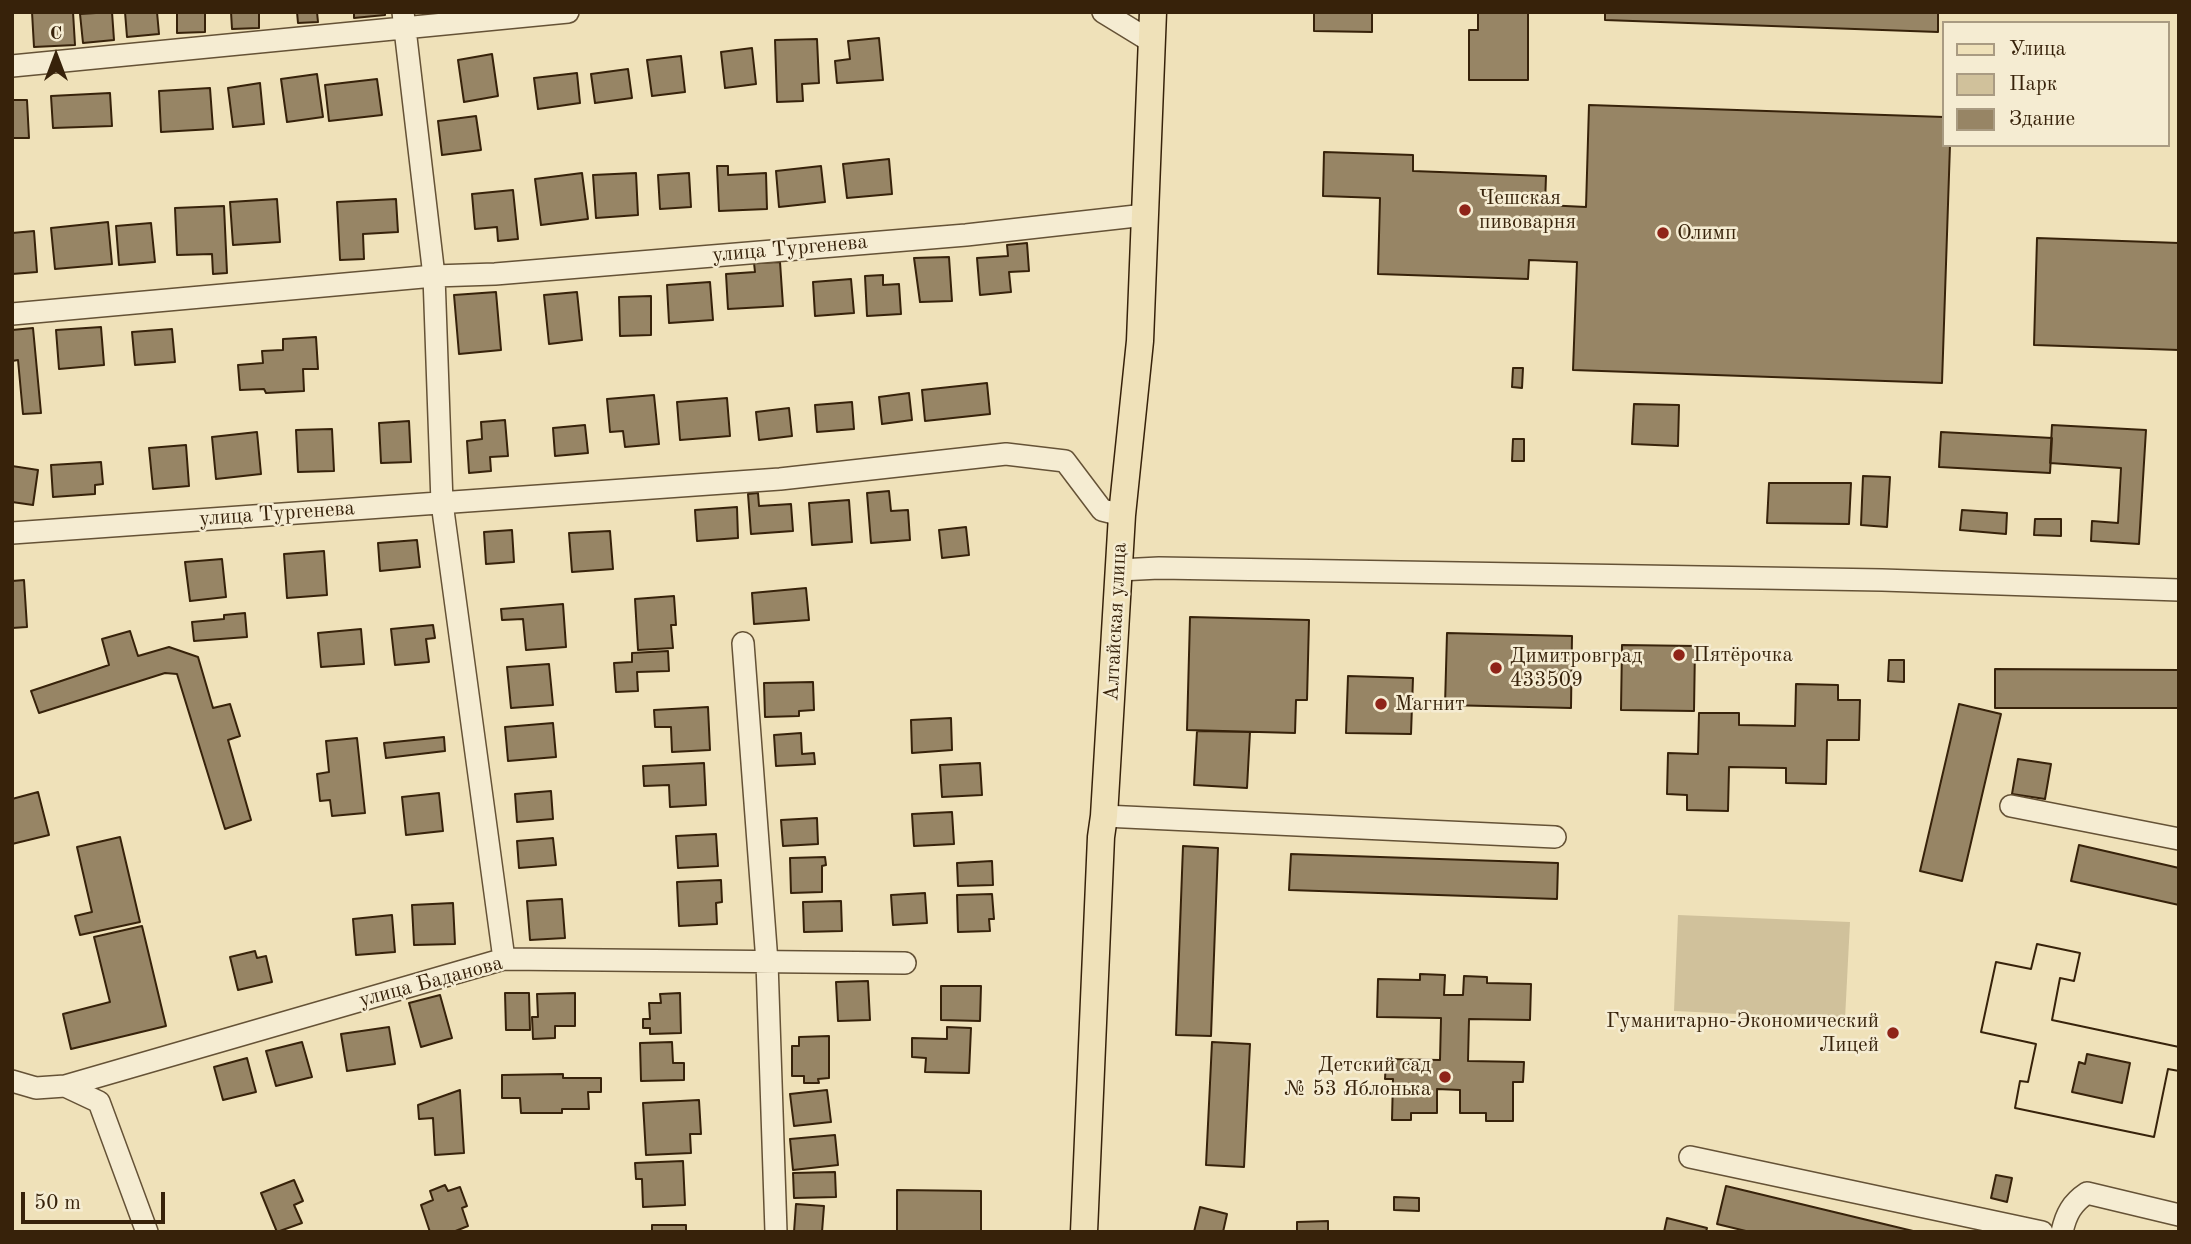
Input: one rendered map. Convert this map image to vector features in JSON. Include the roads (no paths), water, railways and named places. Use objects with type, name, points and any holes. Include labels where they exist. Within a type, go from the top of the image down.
[{"type":"main road","name":"Алтайская улица","points":[[1084,1232],[1101,837],[1122,515],[1140,341],[1153,12]]},
{"type":"street","points":[[12,66],[404,20],[568,12]]},
{"type":"street","points":[[1103,12],[1152,42]]},
{"type":"street","points":[[404,20],[434,276],[442,503],[504,960]]},
{"type":"street","name":"улица Тургенева","points":[[12,314],[434,276],[495,274],[939,237],[1145,215]]},
{"type":"street","name":"улица Тургенева","points":[[12,533],[780,479],[1006,454],[1065,461],[1102,510],[1122,515]]},
{"type":"street","points":[[1119,570],[1158,568],[1882,580],[2179,590]]},
{"type":"street","points":[[743,643],[766,962],[776,1232]]},
{"type":"street","points":[[2011,806],[2179,839]]},
{"type":"street","points":[[1104,816],[1555,837]]},
{"type":"street","name":"улица Баданова","points":[[12,1081],[36,1088],[65,1086],[504,960],[905,963]]},
{"type":"street","points":[[65,1086],[99,1102],[148,1232]]},
{"type":"street","points":[[1690,1157],[2042,1232]]},
{"type":"street","points":[[2063,1232],[2066,1217],[2074,1201],[2087,1193],[2179,1215]]},
{"type":"place","name":"Чешская пивоварня","points":[[1465,210]]},
{"type":"place","name":"Олимп","points":[[1663,233]]},
{"type":"place","name":"Пятёрочка","points":[[1679,655]]},
{"type":"place","name":"Димитровград 433509","points":[[1496,668]]},
{"type":"place","name":"Магнит","points":[[1381,704]]},
{"type":"place","name":"Гуманитарно-Экономический Лицей","points":[[1893,1033]]},
{"type":"place","name":"Детский сад № 53 Яблонька","points":[[1445,1077]]}]
